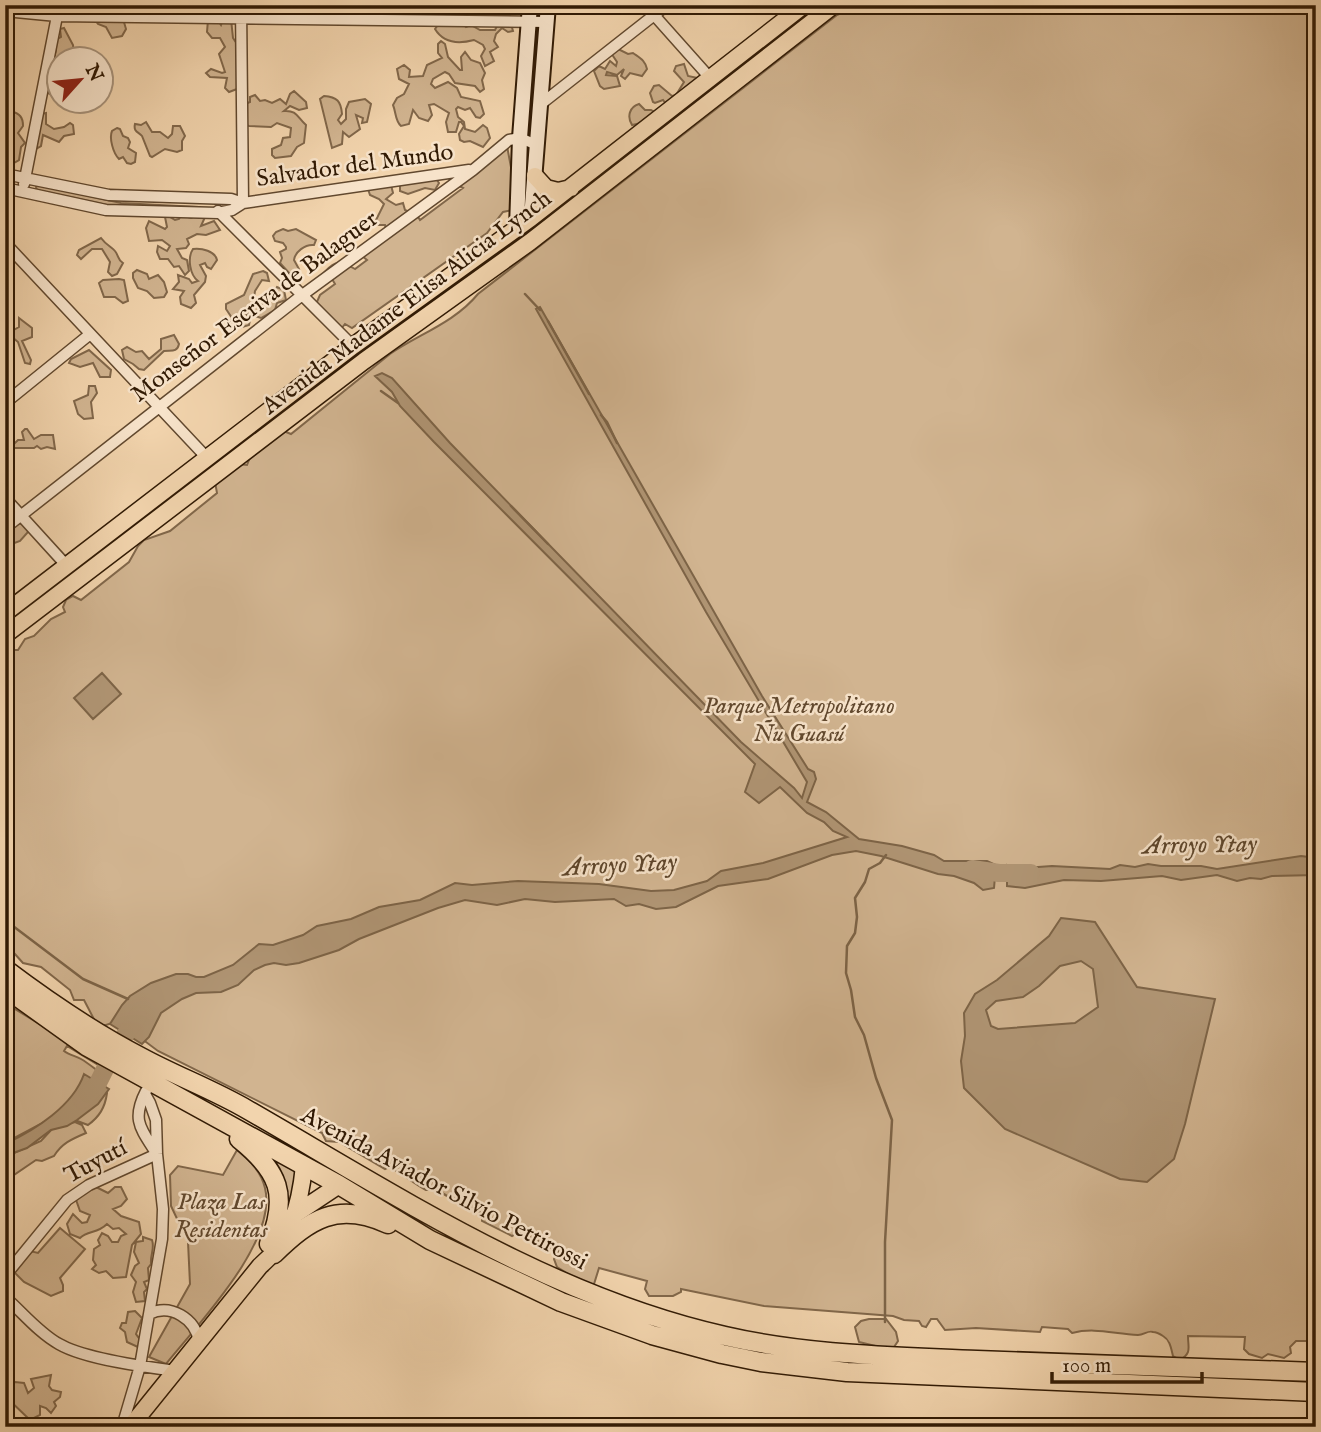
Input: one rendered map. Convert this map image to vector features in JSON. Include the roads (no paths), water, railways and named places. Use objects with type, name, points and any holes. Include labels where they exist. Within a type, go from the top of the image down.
[{"type":"highway","points":[[5,957],[58,1001],[72,1019]]},
{"type":"highway","name":"Avenida Aviador Silvio Pettirossi","points":[[5,969],[72,1019],[88,1037]]},
{"type":"highway","name":"Avenida Aviador Silvio Pettirossi","points":[[5,988],[51,1020],[88,1037],[136,1065],[244,1108],[494,1250],[595,1297],[657,1319],[789,1348],[876,1355],[1316,1373]]},
{"type":"highway","points":[[5,998],[25,1011],[51,1020]]},
{"type":"highway","name":"Avenida Aviador Silvio Pettirossi","points":[[136,1065],[148,1088],[212,1116],[482,1267],[608,1321],[687,1345],[761,1362],[889,1374],[1316,1392]]},
{"type":"highway","points":[[222,1098],[299,1151],[304,1166]]},
{"type":"highway","points":[[212,1116],[256,1153],[272,1174],[279,1197],[279,1210],[268,1254]]},
{"type":"highway","points":[[339,1185],[357,1183],[367,1187],[468,1240],[494,1250]]},
{"type":"highway","points":[[268,1254],[314,1220],[345,1213],[378,1219],[430,1240]]},
{"type":"main road","points":[[517,228],[520,138],[530,5]]},
{"type":"main road","points":[[463,290],[475,272],[529,233],[548,5]]},
{"type":"main road","name":"Avenida Madame Elisa Alicia Lynch","points":[[5,613],[353,346],[571,188],[804,5]]},
{"type":"main road","name":"Avenida Madame Elisa Alicia Lynch","points":[[5,635],[364,361],[530,242],[834,5]]},
{"type":"main road","points":[[535,176],[546,188],[558,191],[571,188]]},
{"type":"main road","points":[[5,603],[48,570],[66,565]]},
{"type":"main road","points":[[5,647],[68,596],[78,579]]},
{"type":"main road","points":[[295,1214],[304,1166]]},
{"type":"main road","points":[[130,1427],[268,1254],[278,1230],[295,1214],[339,1185]]},
{"type":"street","points":[[241,5],[243,203]]},
{"type":"street","points":[[541,104],[654,10],[667,5]]},
{"type":"street","points":[[6,9],[57,16],[547,22]]},
{"type":"street","points":[[654,10],[711,79]]},
{"type":"street","points":[[22,191],[57,16]]},
{"type":"street","points":[[520,138],[537,145]]},
{"type":"street","name":"Monseñor Escriva de Balaguer","points":[[5,528],[301,296],[473,170],[509,140],[520,138]]},
{"type":"street","name":"Salvador del Mundo","points":[[5,188],[106,210],[218,213],[232,210],[243,203],[473,170]]},
{"type":"street","name":"Salvador del Mundo","points":[[5,174],[109,195],[231,199],[243,203]]},
{"type":"street","points":[[218,199],[218,213],[353,346]]},
{"type":"street","points":[[5,243],[208,459]]},
{"type":"street","points":[[5,402],[89,335]]},
{"type":"street","points":[[5,498],[66,565]]},
{"type":"street","points":[[148,1088],[139,1109],[139,1126],[157,1154]]},
{"type":"street","points":[[122,1427],[139,1366],[162,1239],[163,1209],[156,1120],[148,1088]]},
{"type":"street","name":"Tuyutí","points":[[5,1276],[66,1200],[89,1185],[157,1154]]},
{"type":"street","points":[[5,1297],[56,1342],[67,1348],[139,1366],[176,1371]]},
{"type":"street","points":[[149,1314],[162,1310],[183,1316],[192,1322],[199,1342]]},
{"type":"waterway","points":[[525,294],[540,310]]},
{"type":"waterway","points":[[548,321],[589,394]]},
{"type":"waterway","points":[[381,391],[398,403]]},
{"type":"waterway","points":[[601,415],[617,443]]},
{"type":"waterway","points":[[511,506],[548,544]]},
{"type":"waterway","points":[[885,1322],[885,1242],[892,1120],[864,1035],[855,1017],[846,973],[847,946],[855,933],[857,917],[855,898],[869,869],[880,863],[886,855]]},
{"type":"waterway","name":"Arroyo Ytay","points":[[972,869],[999,873],[1031,873]]},
{"type":"waterway","points":[[5,920],[83,979],[128,999]]},
{"type":"waterway","name":"Arroyo Ytay","points":[[82,1100],[97,1085],[113,1053],[138,1016]]},
{"type":"park label","name":"Parque Metropolitano Ñu Guasú","points":[[799,720]]},
{"type":"park label","name":"Plaza Las Residentas","points":[[221,1216]]}]
